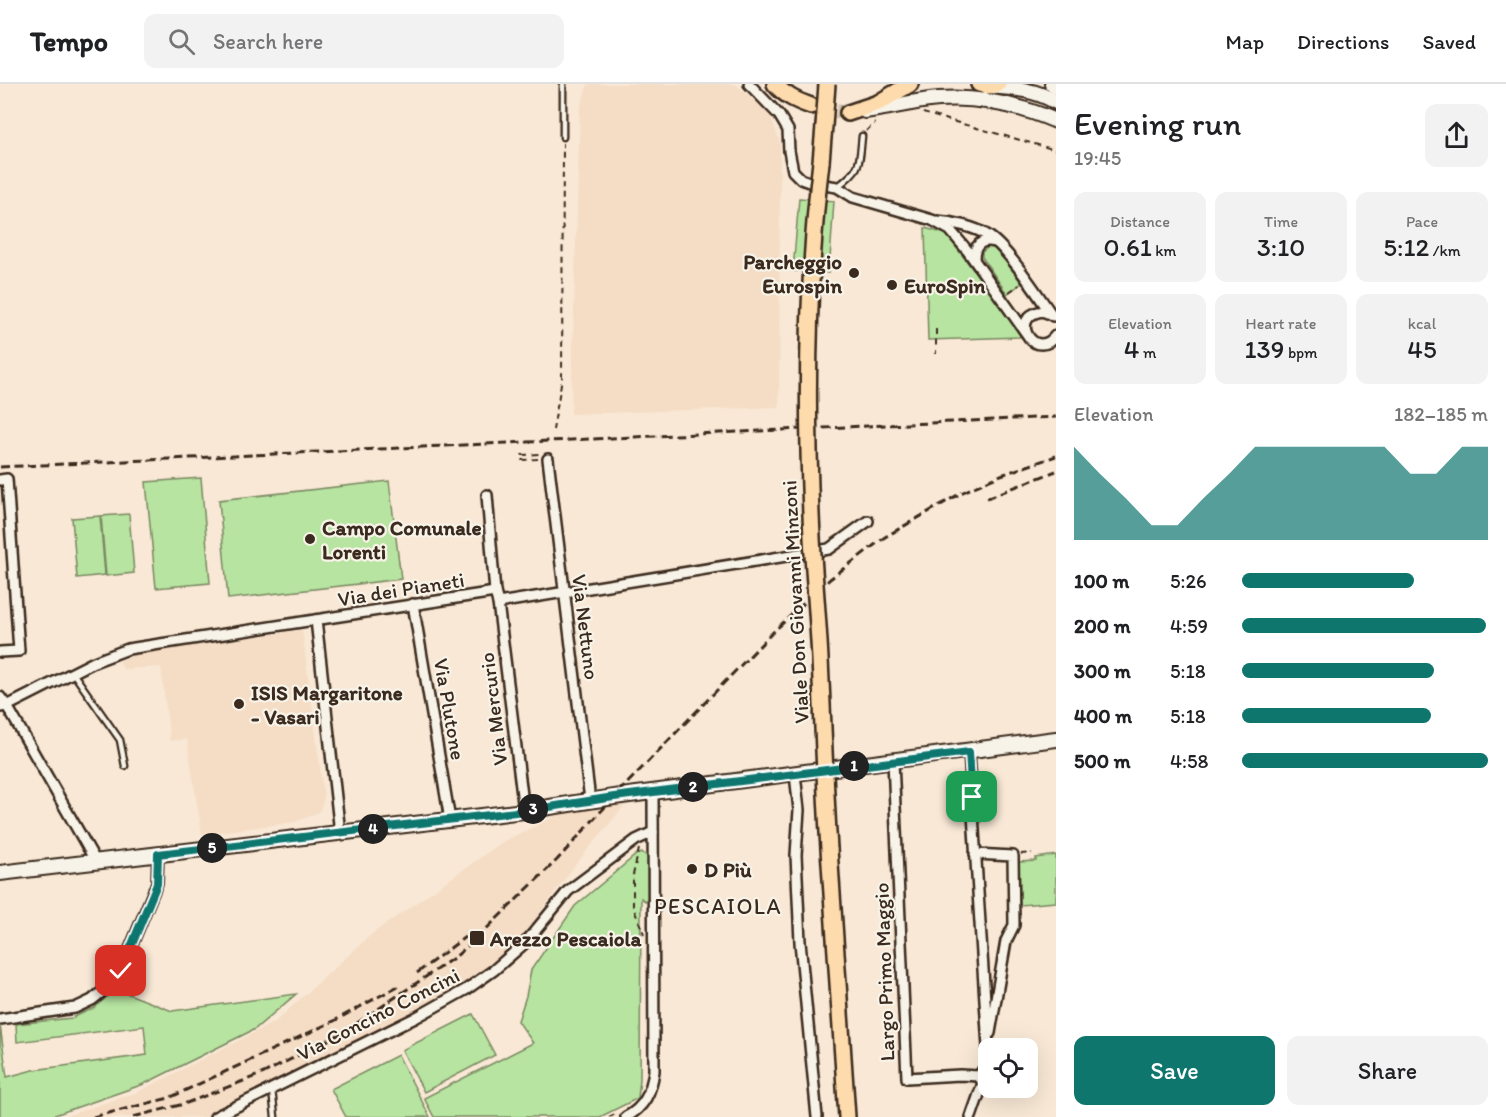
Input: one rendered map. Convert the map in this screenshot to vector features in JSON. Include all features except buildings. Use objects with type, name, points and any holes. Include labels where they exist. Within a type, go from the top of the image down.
[{"type":"main road","points":[[775,84],[782,92],[795,100],[811,106]]},
{"type":"main road","name":"Viale Don Giovanni Minzoni","points":[[827,84],[814,227],[808,333],[808,434],[829,849],[848,1117]]},
{"type":"main road","points":[[848,113],[878,103],[901,86],[920,84]]},
{"type":"main road","points":[[1052,84],[1056,87]]},
{"type":"main road","points":[[988,85],[1026,89],[1043,94],[1056,102]]},
{"type":"main road","points":[[848,113],[938,99],[961,99],[987,100],[1012,105],[1056,121]]},
{"type":"main road","points":[[0,873],[524,811],[590,800],[1056,739]]},
{"type":"street","points":[[749,84],[779,115],[788,130],[793,171],[801,179],[837,187],[854,197],[985,233],[997,242],[1054,317]]},
{"type":"street","points":[[932,220],[950,230],[974,259],[1031,341],[1041,344],[1050,342],[1056,335]]},
{"type":"street","points":[[974,259],[974,252],[980,243],[989,240],[997,242]]},
{"type":"street","points":[[1026,333],[1026,322],[1032,314],[1042,311],[1054,317]]},
{"type":"street","name":"Via Nettuno","points":[[548,456],[590,800]]},
{"type":"street","points":[[0,480],[7,479],[19,651],[0,652]]},
{"type":"street","points":[[488,495],[495,592]]},
{"type":"street","points":[[498,603],[828,549],[868,521]]},
{"type":"street","name":"Via dei Pianeti","points":[[4,707],[94,662],[128,649],[495,592],[498,603]]},
{"type":"street","name":"Via Mercurio","points":[[498,603],[524,811]]},
{"type":"street","name":"Via Plutone","points":[[413,604],[450,820]]},
{"type":"street","points":[[316,620],[340,833]]},
{"type":"street","points":[[0,697],[96,862]]},
{"type":"street","points":[[969,752],[987,1038]]},
{"type":"street","name":"Largo Primo Maggio","points":[[894,761],[907,1080],[960,1075],[978,1076]]},
{"type":"street","points":[[795,774],[799,810],[796,855],[800,942],[817,1117]]},
{"type":"street","points":[[623,1114],[637,1112],[646,1101],[652,1087],[654,1071],[653,792]]},
{"type":"street","name":"Via Concino Concini","points":[[215,1117],[414,1018],[467,989],[494,970],[526,942],[568,891],[642,837],[653,832]]},
{"type":"street","points":[[0,1019],[75,1008],[92,1000],[108,987],[121,971],[157,884],[158,854]]},
{"type":"street","points":[[975,854],[1013,856],[1014,925],[1006,941],[990,1038]]},
{"type":"street","points":[[971,1117],[978,1097]]},
{"type":"lane","points":[[563,84],[563,137]]},
{"type":"lane","points":[[837,187],[859,167],[862,136]]},
{"type":"lane","points":[[73,673],[120,740],[125,766]]},
{"type":"lane","points":[[272,1088],[275,1117]]},
{"type":"path","points":[[917,112],[1056,150]]},
{"type":"path","points":[[862,136],[875,123]]},
{"type":"path","points":[[553,430],[562,378],[563,137]]},
{"type":"path","points":[[1001,298],[1026,280]]},
{"type":"path","points":[[936,329],[936,354]]},
{"type":"path","points":[[522,455],[548,456],[522,460],[522,455]]},
{"type":"path","points":[[642,837],[633,875],[633,907],[644,935]]},
{"type":"path","points":[[609,1117],[623,1114]]},
{"type":"shaded area","points":[[588,84],[735,84],[769,112],[780,143],[779,407],[571,414],[580,109]]},
{"type":"shaded area","name":"ISIS Margaritone - Vasari","points":[[302,630],[324,799],[319,812],[295,822],[202,834],[187,739],[170,741],[161,667],[123,669],[120,661],[136,654]]},
{"type":"shaded area","points":[[634,794],[575,865],[521,939],[472,979],[436,1001],[207,1117],[63,1117],[138,1092],[275,1022],[372,934],[504,841],[590,800]]},
{"type":"green space","points":[[799,198],[834,201],[829,273],[793,271]]},
{"type":"green space","points":[[925,228],[946,234],[1018,329],[1020,337],[928,340]]},
{"type":"green space","points":[[990,246],[995,247],[1022,283],[1007,294],[982,257],[982,252]]},
{"type":"green space","points":[[201,478],[210,583],[156,588],[146,482]]},
{"type":"green space","name":"Campo Comunale Lorenti","points":[[389,481],[401,579],[228,599],[219,500]]},
{"type":"green space","points":[[129,514],[134,573],[106,576],[101,516]]},
{"type":"green space","points":[[100,516],[105,575],[77,578],[72,518]]},
{"type":"green space","points":[[643,853],[649,858],[649,897],[645,901],[641,898],[638,1098],[600,1117],[434,1117],[424,1098],[533,1043],[518,1021],[531,970],[575,906],[637,854]]},
{"type":"green space","points":[[1056,855],[1056,902],[1020,905],[1019,862],[1036,861],[1036,858]]},
{"type":"green space","points":[[116,989],[172,1011],[296,994],[255,1029],[144,1084],[49,1117],[0,1117],[0,1025],[7,1077],[33,1070],[147,1055],[144,1026],[17,1042],[16,1024],[72,1018],[94,1008]]},
{"type":"green space","points":[[473,1014],[495,1055],[424,1092],[402,1050]]},
{"type":"green space","points":[[398,1055],[430,1117],[346,1117],[331,1089]]},
{"type":"tunnel","points":[[814,106],[848,113]]},
{"type":"railway","points":[[0,467],[1056,417]]},
{"type":"railway","points":[[133,1117],[184,1104],[264,1073],[344,1032],[455,957],[557,860],[614,797],[771,634],[830,579],[885,537],[963,492],[1001,475],[1056,456]]},
{"type":"railway","points":[[987,498],[1056,471]]},
{"type":"railway","points":[[417,973],[465,937]]},
{"type":"railway","points":[[93,1117],[169,1098],[334,1021],[400,985]]},
{"type":"place","name":"Parcheggio Eurospin","points":[[854,273]]},
{"type":"place","name":"EuroSpin","points":[[892,285]]},
{"type":"place","name":"Campo Comunale Lorenti","points":[[310,539]]},
{"type":"place","name":"ISIS Margaritone - Vasari","points":[[239,704]]},
{"type":"place","name":"D Più","points":[[692,869]]},
{"type":"place","name":"Arezzo Pescaiola","points":[[477,938]]},
{"type":"district","name":"PESCAIOLA","points":[[718,906]]},
{"type":"route","points":[[121,971],[157,884],[158,854],[524,811],[590,800],[969,752],[972,797]]}]
